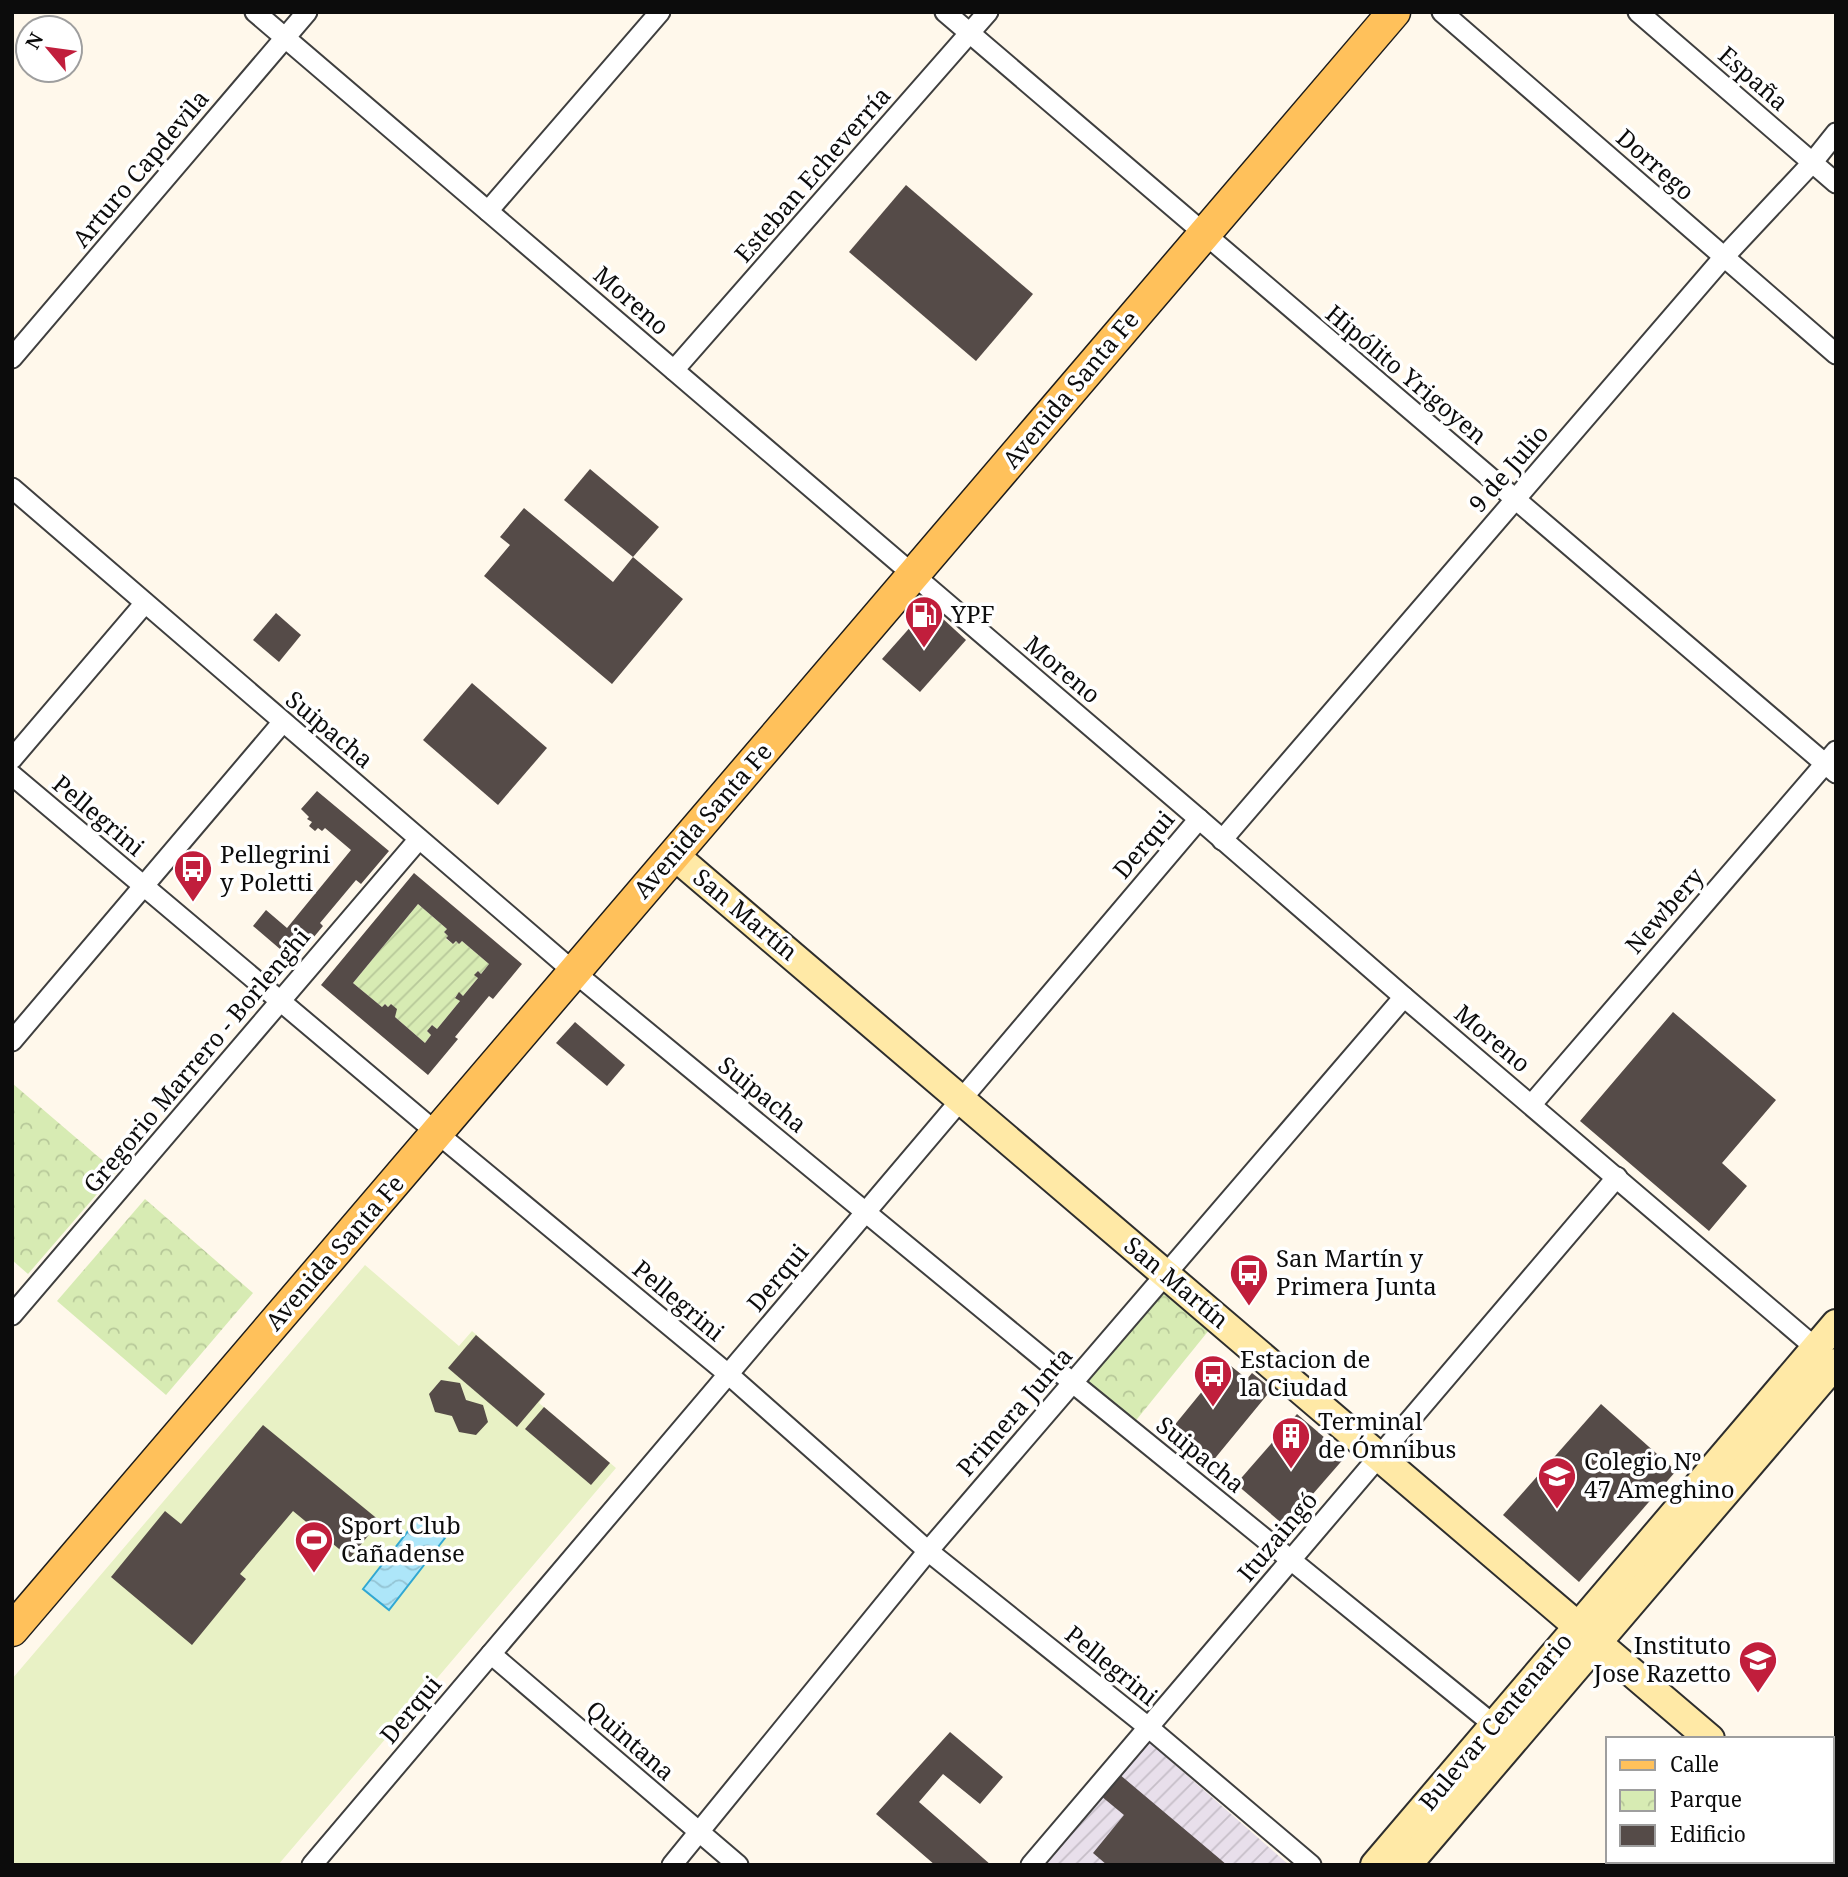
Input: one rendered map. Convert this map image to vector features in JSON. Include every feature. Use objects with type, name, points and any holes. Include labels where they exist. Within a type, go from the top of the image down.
[{"type":"main road","name":"Avenida Santa Fe","points":[[15,1623],[1394,12]]},
{"type":"main road","name":"San Martín","points":[[674,855],[1708,1737]]},
{"type":"main road","name":"Bulevar Centenario","points":[[1407,1865],[1588,1634],[1831,1360],[1836,1324]]},
{"type":"main road","name":"Bulevar Centenario","points":[[1375,1865],[1494,1725],[1588,1634]]},
{"type":"street","name":"Moreno","points":[[256,12],[1831,1360]]},
{"type":"street","name":"Arturo Capdevila","points":[[12,358],[307,12]]},
{"type":"street","points":[[488,211],[660,12]]},
{"type":"street","name":"Hipólito Yrigoyen","points":[[945,12],[1515,500],[1832,763]]},
{"type":"street","name":"Esteban Echeverría","points":[[674,370],[988,12]]},
{"type":"street","name":"Dorrego","points":[[1442,12],[1836,354]]},
{"type":"street","name":"España","points":[[1638,12],[1836,183]]},
{"type":"street","name":"9 de Julio","points":[[1222,840],[1723,258],[1812,163],[1836,133]]},
{"type":"street","name":"Suipacha","points":[[12,488],[574,972],[1494,1725]]},
{"type":"street","points":[[12,759],[145,603]]},
{"type":"street","points":[[12,1041],[282,723]]},
{"type":"street","name":"Newbery","points":[[1532,1104],[1832,763]]},
{"type":"street","name":"Pellegrini","points":[[12,775],[728,1374],[928,1551],[1148,1727],[1311,1865]]},
{"type":"street","name":"Derqui","points":[[312,1865],[1199,819]]},
{"type":"street","name":"Gregorio Marrero - Borlenghi","points":[[12,1315],[419,838]]},
{"type":"street","name":"Primera Junta","points":[[672,1865],[928,1551],[1404,997]]},
{"type":"street","name":"Ituzaingó","points":[[1031,1865],[1617,1177]]},
{"type":"street","name":"Quintana","points":[[491,1654],[738,1865]]},
{"type":"shaded area","points":[[1149,1742],[1289,1865],[1043,1865]]},
{"type":"green space","points":[[418,904],[447,929],[444,932],[448,936],[446,939],[453,944],[462,941],[489,964],[481,974],[478,971],[475,975],[478,978],[463,996],[459,993],[455,997],[460,1001],[437,1029],[432,1025],[427,1031],[431,1035],[425,1043],[395,1017],[396,1009],[391,1004],[382,1007],[353,983]]},
{"type":"green space","points":[[12,1083],[116,1172],[28,1274],[12,1260]]},
{"type":"green space","points":[[145,1199],[253,1293],[166,1395],[57,1301]]},
{"type":"green space","name":"Sport Club Cañadense","points":[[365,1265],[459,1346],[472,1331],[545,1394],[539,1403],[616,1468],[278,1865],[12,1865],[12,1679]]},
{"type":"green space","points":[[1165,1274],[1218,1319],[1129,1429],[1073,1383]]},
{"type":"water","points":[[419,1517],[445,1538],[389,1610],[363,1589]]},
{"type":"building","points":[[906,185],[1033,294],[976,361],[849,252]]},
{"type":"building","points":[[590,469],[659,527],[633,557],[564,500]]},
{"type":"building","points":[[524,508],[613,582],[633,557],[683,599],[612,684],[484,576],[510,545],[500,537]]},
{"type":"building","name":"YPF","points":[[929,606],[966,640],[920,692],[882,659]]},
{"type":"building","points":[[276,613],[301,635],[279,662],[253,640]]},
{"type":"building","points":[[472,683],[547,748],[498,805],[423,740]]},
{"type":"building","points":[[317,791],[389,851],[361,884],[356,880],[320,923],[323,926],[294,961],[253,926],[266,910],[287,928],[351,850],[325,828],[315,831],[309,826],[312,822],[301,809]]},
{"type":"building","points":[[414,873],[522,964],[493,999],[489,996],[428,1075],[321,985]],"holes":[[[418,904],[447,929],[444,932],[448,936],[446,938],[453,944],[462,941],[489,964],[481,974],[478,971],[474,975],[478,978],[463,996],[459,992],[455,998],[460,1001],[437,1029],[432,1025],[427,1031],[431,1035],[425,1043],[395,1017],[397,1009],[391,1004],[382,1007],[353,983]]]},
{"type":"building","points":[[1673,1012],[1776,1100],[1722,1163],[1747,1186],[1709,1231],[1580,1121]]},
{"type":"building","points":[[575,1022],[625,1065],[607,1086],[556,1043]]},
{"type":"building","points":[[476,1335],[545,1394],[517,1427],[448,1368]]},
{"type":"building","points":[[1226,1362],[1247,1379],[1252,1373],[1272,1389],[1207,1468],[1172,1439],[1179,1431],[1173,1427]]},
{"type":"building","points":[[441,1380],[460,1383],[466,1400],[483,1405],[488,1422],[476,1435],[459,1432],[452,1416],[435,1412],[429,1394]]},
{"type":"building","points":[[1601,1404],[1676,1471],[1579,1582],[1503,1515]]},
{"type":"building","points":[[544,1407],[610,1463],[591,1485],[525,1429]]},
{"type":"building","name":"Terminal de Ómnibus","points":[[1297,1414],[1346,1456],[1285,1526],[1236,1484]]},
{"type":"building","points":[[263,1425],[380,1521],[350,1558],[293,1511],[240,1574],[246,1579],[192,1645],[111,1577],[165,1511],[181,1524]]},
{"type":"building","points":[[950,1732],[1003,1777],[980,1804],[943,1774],[919,1802],[991,1865],[935,1865],[876,1814]]},
{"type":"building","points":[[1119,1774],[1227,1865],[1107,1865],[1093,1853],[1124,1815],[1101,1796]]},
{"type":"place","name":"YPF","points":[[924,649]]},
{"type":"place","name":"Pellegrini y Poletti","points":[[193,903]]},
{"type":"place","name":"San Martín y Primera Junta","points":[[1249,1307]]},
{"type":"place","name":"Estacion de la Ciudad","points":[[1213,1408]]},
{"type":"place","name":"Terminal de Ómnibus","points":[[1291,1470]]},
{"type":"place","name":"Colegio Nº 47 Ameghino","points":[[1557,1510]]},
{"type":"place","name":"Sport Club Cañadense","points":[[314,1574]]},
{"type":"place","name":"Instituto Jose Razetto","points":[[1758,1694]]}]
